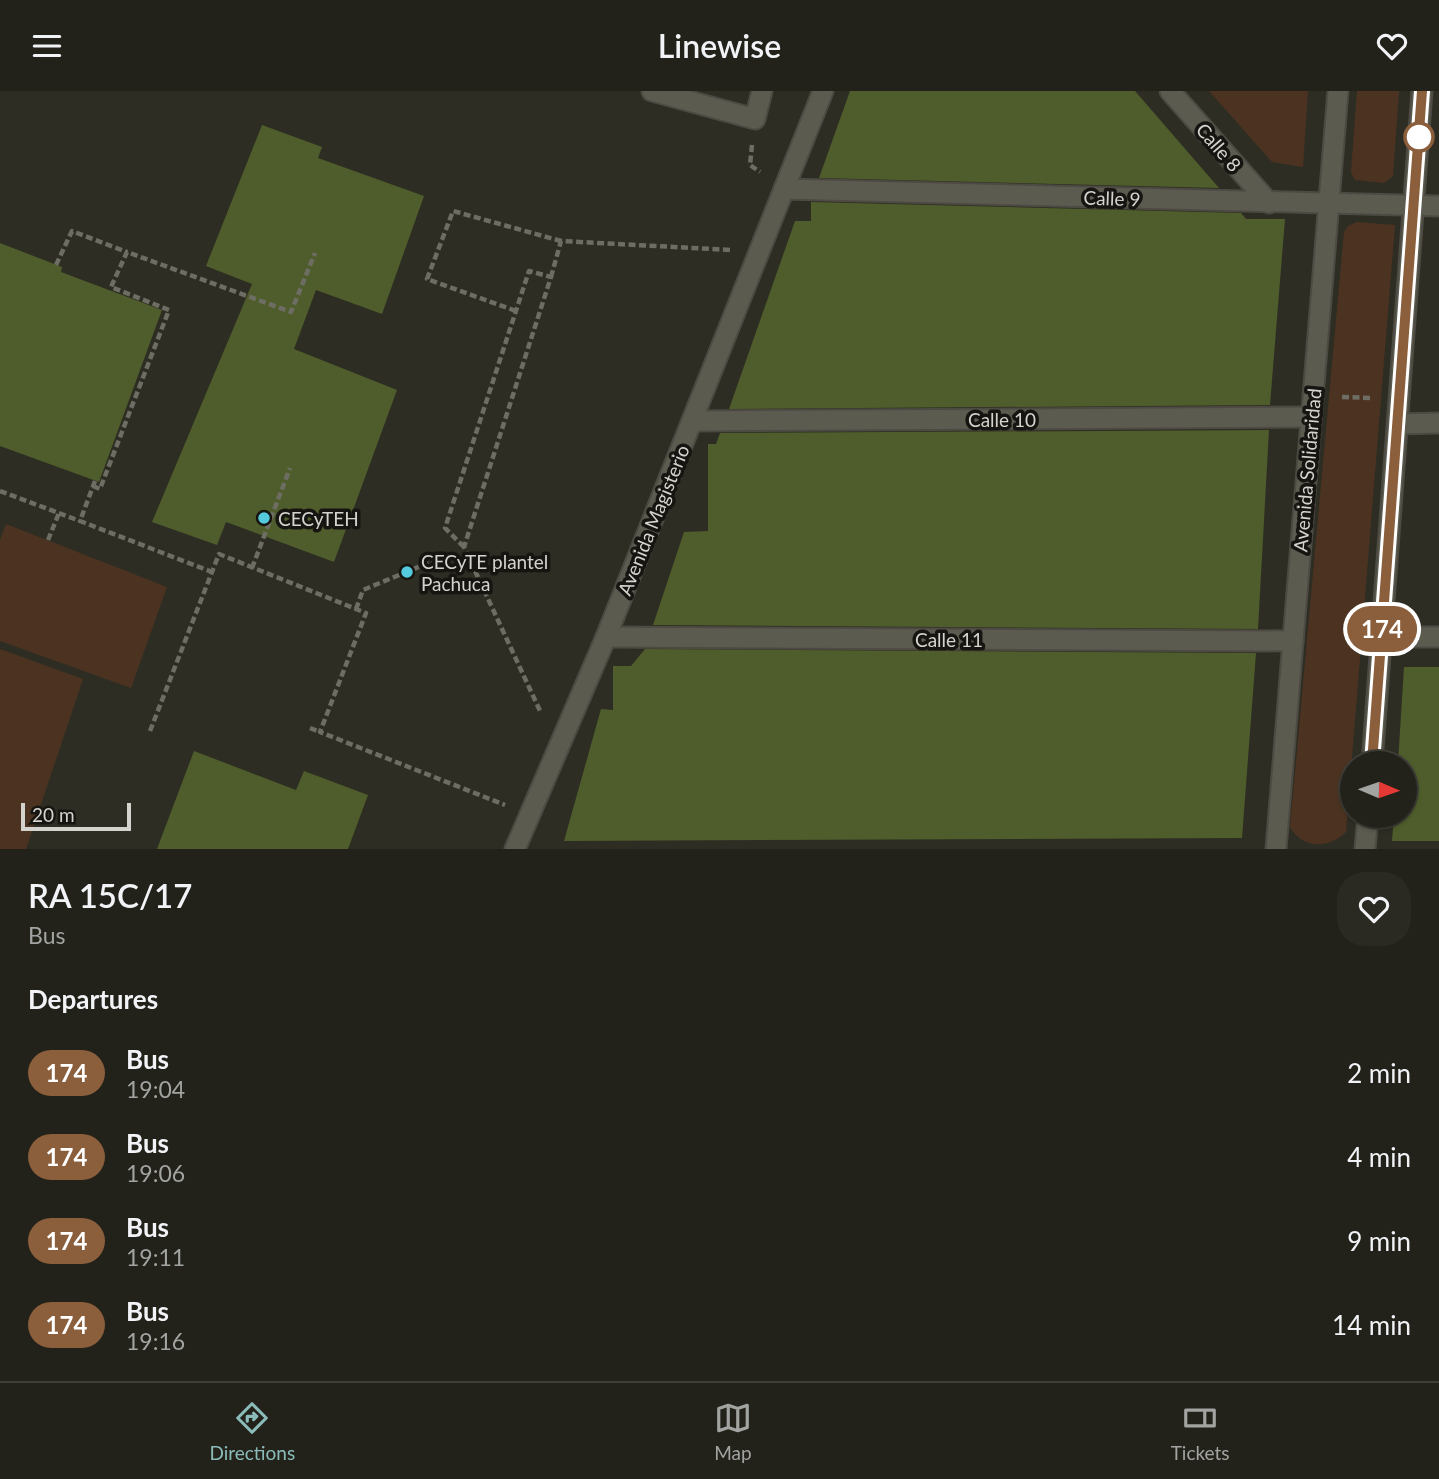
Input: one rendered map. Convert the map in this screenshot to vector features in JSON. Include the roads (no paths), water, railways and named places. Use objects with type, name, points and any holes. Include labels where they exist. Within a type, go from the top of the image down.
[{"type":"street","points":[[652,91],[755,119],[762,91]]},
{"type":"street","points":[[784,189],[823,91]]},
{"type":"street","name":"Calle 8","points":[[1170,91],[1269,203]]},
{"type":"street","name":"Avenida Solidaridad","points":[[1276,849],[1338,91]]},
{"type":"street","points":[[1373,751],[1422,91]]},
{"type":"street","name":"Calle 9","points":[[784,189],[1439,206]]},
{"type":"street","name":"Avenida Magisterio","points":[[515,849],[606,637],[784,189]]},
{"type":"street","name":"Calle 10","points":[[692,421],[1311,417]]},
{"type":"street","points":[[1398,424],[1439,423]]},
{"type":"street","name":"Calle 11","points":[[606,637],[1293,641]]},
{"type":"street","points":[[1381,637],[1439,637]]},
{"type":"street","points":[[1365,849],[1367,828]]},
{"type":"place","name":"CECyTEH","points":[[264,518]]},
{"type":"place","name":"CECyTE plantel Pachuca","points":[[407,572]]}]
